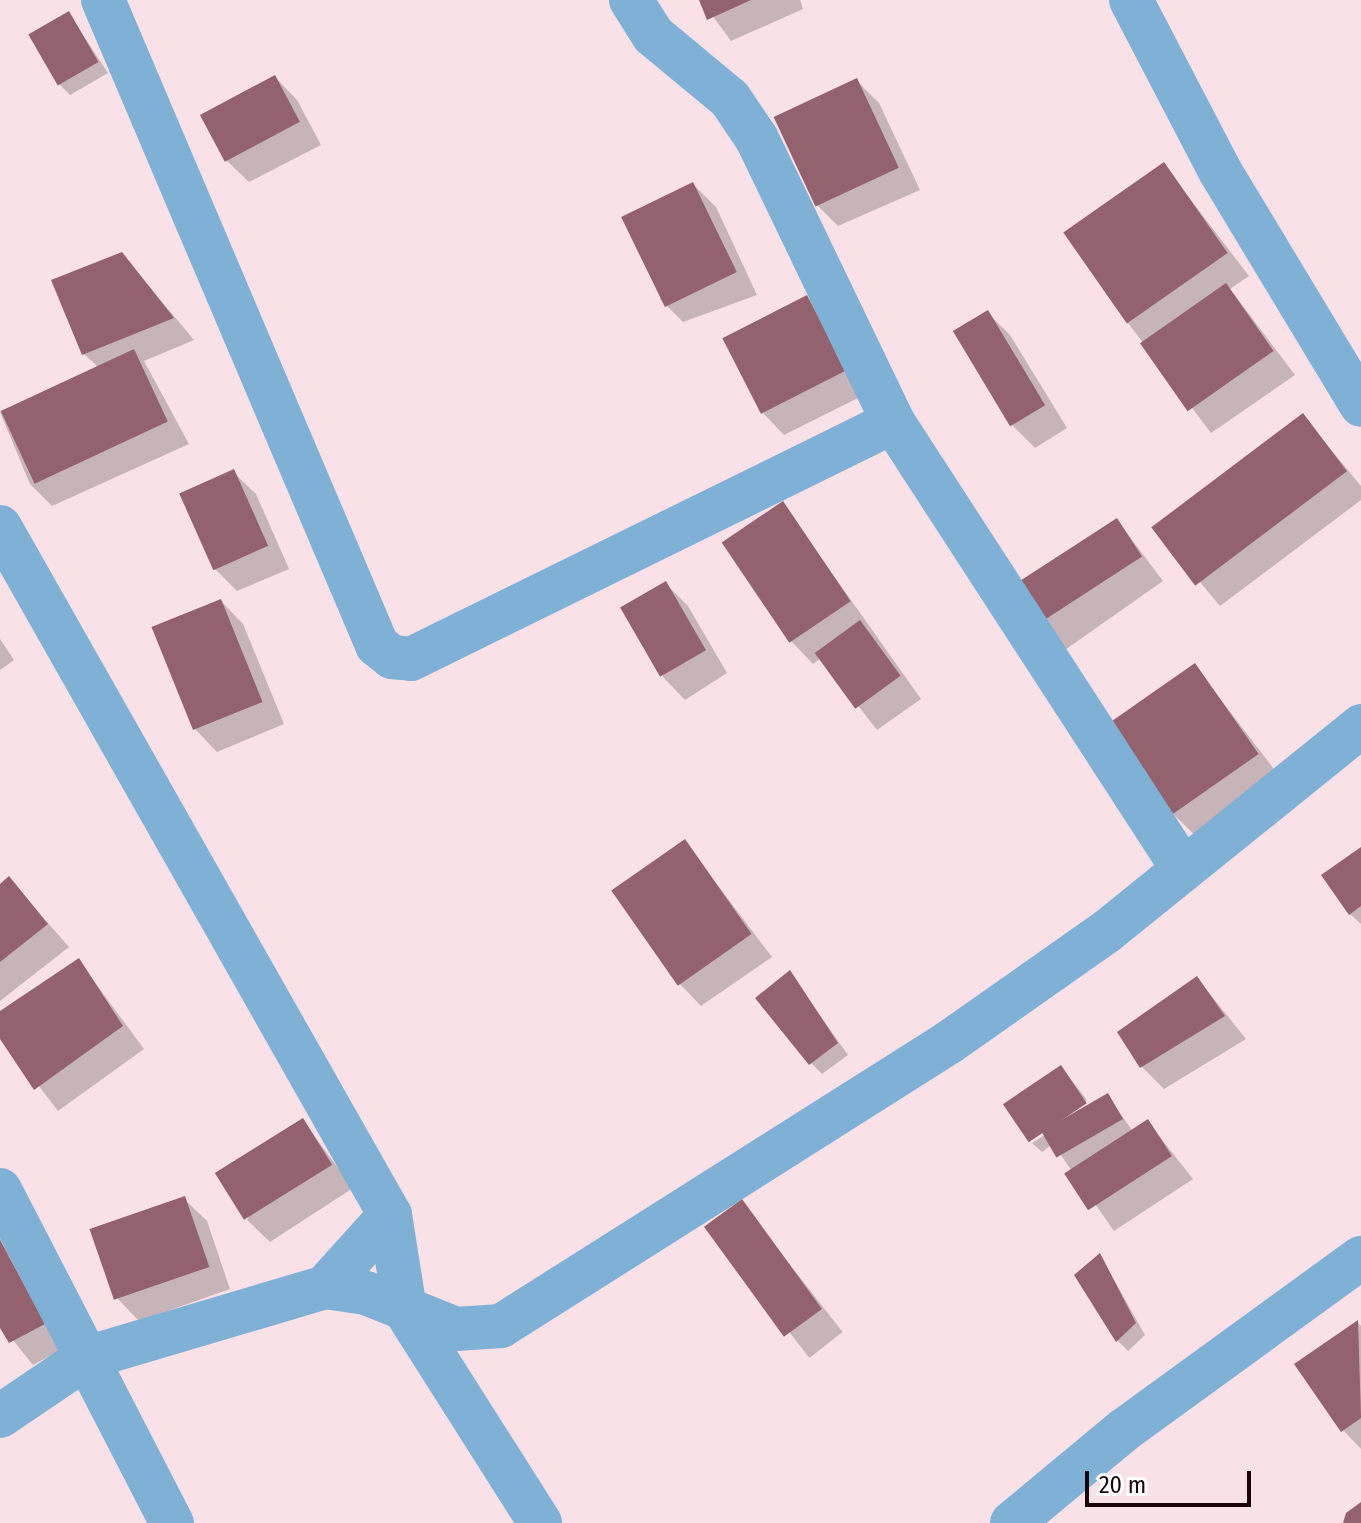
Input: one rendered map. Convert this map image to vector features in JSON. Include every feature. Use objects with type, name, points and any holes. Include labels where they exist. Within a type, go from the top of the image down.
[{"type":"street","points":[[103,0],[377,645],[392,657],[411,659],[893,422]]},
{"type":"street","points":[[631,0],[653,35],[730,99],[757,139],[893,422],[1183,869]]},
{"type":"street","points":[[1131,0],[1220,171],[1361,405]]},
{"type":"street","points":[[0,527],[390,1215],[405,1310],[540,1523]]},
{"type":"street","points":[[325,1287],[405,1310],[456,1329],[501,1326],[948,1043],[1183,869],[1361,726]]},
{"type":"street","points":[[0,1190],[172,1523]]},
{"type":"street","points":[[0,1416],[86,1358],[325,1287],[390,1215]]},
{"type":"street","points":[[1012,1523],[1124,1430],[1361,1258]]},
{"type":"building","points":[[699,0],[751,0],[707,20]]},
{"type":"building","points":[[69,11],[98,62],[58,86],[28,35]]},
{"type":"building","points":[[275,75],[300,122],[225,162],[200,115]]},
{"type":"building","points":[[857,78],[899,168],[815,207],[774,117]]},
{"type":"building","points":[[1164,162],[1228,253],[1127,323],[1063,233]]},
{"type":"building","points":[[693,182],[737,272],[665,307],[621,217]]},
{"type":"building","points":[[122,252],[174,318],[82,355],[51,280]]},
{"type":"building","points":[[1226,283],[1274,351],[1188,411],[1140,343]]},
{"type":"building","points":[[807,295],[846,371],[761,414],[722,338]]},
{"type":"building","points":[[988,310],[1045,405],[1010,426],[953,331]]},
{"type":"building","points":[[134,349],[168,422],[35,484],[1,411]]},
{"type":"building","points":[[1303,413],[1347,471],[1195,586],[1151,527]]},
{"type":"building","points":[[234,469],[268,546],[213,570],[179,493]]},
{"type":"building","points":[[783,501],[851,601],[789,643],[722,542]]},
{"type":"building","points":[[1117,518],[1142,557],[1035,626],[1010,588]]},
{"type":"building","points":[[666,581],[706,650],[660,677],[620,608]]},
{"type":"building","points":[[221,599],[263,702],[193,730],[151,627]]},
{"type":"building","points":[[860,620],[901,676],[855,709],[815,653]]},
{"type":"building","points":[[1195,663],[1259,754],[1171,815],[1107,724]]},
{"type":"building","points":[[685,839],[752,934],[678,986],[611,891]]},
{"type":"building","points":[[1361,847],[1361,906],[1349,915],[1321,875]]},
{"type":"building","points":[[9,876],[48,924],[0,962],[0,884]]},
{"type":"building","points":[[79,958],[123,1026],[34,1090],[0,1039],[0,1011]]},
{"type":"building","points":[[790,970],[838,1043],[809,1065],[755,998]]},
{"type":"building","points":[[1197,976],[1225,1016],[1140,1068],[1117,1032]]},
{"type":"building","points":[[1061,1065],[1087,1103],[1029,1142],[1003,1104]]},
{"type":"building","points":[[1108,1093],[1123,1119],[1056,1157],[1041,1132]]},
{"type":"building","points":[[303,1118],[332,1165],[244,1220],[215,1173]]},
{"type":"building","points":[[1148,1119],[1172,1156],[1088,1210],[1064,1173]]},
{"type":"building","points":[[185,1196],[209,1267],[114,1300],[90,1229]]},
{"type":"building","points":[[742,1199],[822,1309],[784,1337],[704,1227]]},
{"type":"building","points":[[0,1240],[45,1324],[9,1343],[0,1328]]},
{"type":"building","points":[[1100,1253],[1136,1323],[1116,1342],[1074,1275]]},
{"type":"building","points":[[1358,1320],[1361,1418],[1341,1432],[1294,1364]]},
{"type":"building","points":[[1361,1502],[1361,1523],[1343,1523],[1346,1513]]}]
